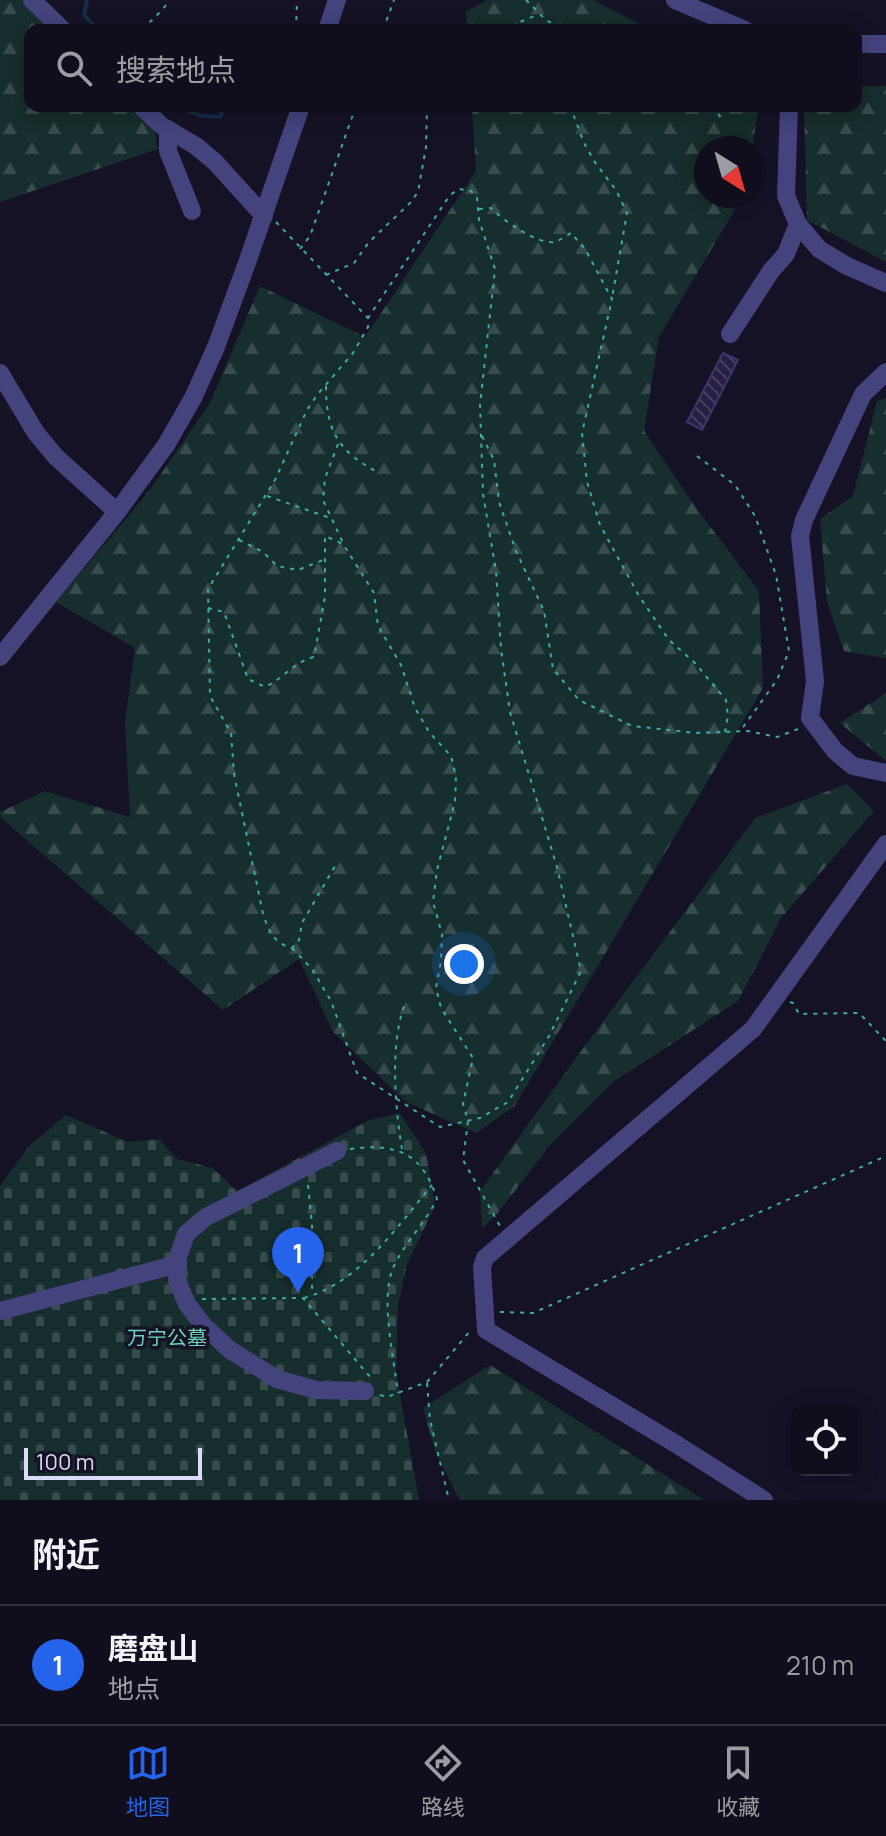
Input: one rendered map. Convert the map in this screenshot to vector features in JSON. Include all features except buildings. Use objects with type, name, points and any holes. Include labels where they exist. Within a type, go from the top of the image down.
[{"type":"street","points":[[32,0],[57,24]]},
{"type":"street","points":[[329,24],[337,0]]},
{"type":"street","points":[[675,0],[731,24]]},
{"type":"street","points":[[862,44],[886,44]]},
{"type":"street","points":[[148,112],[215,162],[264,216]]},
{"type":"street","points":[[0,657],[117,512],[166,445],[193,398],[216,347],[299,112]]},
{"type":"street","points":[[789,112],[786,196],[798,224],[819,249],[847,266],[886,283]]},
{"type":"street","points":[[168,129],[168,151],[192,211]]},
{"type":"street","points":[[730,334],[771,271],[786,254],[798,224]]},
{"type":"street","points":[[886,372],[863,394],[810,507],[800,536],[815,681],[810,718],[835,751],[853,766],[886,773]]},
{"type":"street","points":[[0,373],[36,433],[56,457],[117,512]]},
{"type":"street","points":[[764,1500],[486,1330],[482,1267],[485,1258],[753,1029],[886,844]]},
{"type":"street","points":[[337,1151],[206,1217],[186,1234],[177,1280],[185,1299],[203,1325],[230,1350],[277,1379],[316,1390],[365,1391]]},
{"type":"street","points":[[0,1311],[178,1264]]},
{"type":"path","points":[[148,24],[169,0]]},
{"type":"path","points":[[296,24],[297,0]]},
{"type":"path","points":[[385,24],[394,0]]},
{"type":"path","points":[[526,0],[547,21],[555,24]]},
{"type":"path","points":[[519,24],[539,14]]},
{"type":"path","points":[[300,250],[310,236],[354,112]]},
{"type":"path","points":[[325,276],[354,263],[369,242],[418,192],[426,147],[427,112]]},
{"type":"path","points":[[572,112],[584,143],[616,190],[627,213],[612,299],[582,433],[587,482],[600,525],[639,596],[669,640],[694,662],[726,700],[728,716],[725,732]]},
{"type":"path","points":[[717,112],[722,119]]},
{"type":"path","points":[[459,189],[471,191],[477,198],[479,220],[495,269],[480,405],[483,494],[496,571],[501,649],[510,712],[557,867],[581,971],[549,1036],[508,1102],[480,1118],[440,1127],[357,1073],[331,1001],[312,969],[292,948],[280,945],[271,936],[263,914],[234,774],[231,733],[210,696],[208,589],[275,480],[307,410],[353,353],[368,327],[368,318],[450,195],[459,189]]},
{"type":"path","points":[[478,209],[491,208],[503,221],[536,240],[554,242],[571,233],[585,249],[612,299]]},
{"type":"path","points":[[264,216],[277,223],[368,318]]},
{"type":"path","points":[[326,385],[326,416],[338,442],[358,462],[379,473]]},
{"type":"path","points":[[482,435],[494,460],[499,502],[516,551],[544,611],[553,669],[579,700],[632,726],[696,733],[741,731],[777,737],[814,722]]},
{"type":"path","points":[[338,442],[325,478],[323,500],[343,544],[374,593],[378,626],[401,665],[415,708],[429,732],[451,756],[456,776],[455,802],[440,859],[433,902],[442,934],[436,988],[441,1008],[473,1058],[463,1104],[468,1121],[463,1160],[508,1238]]},
{"type":"path","points":[[697,456],[735,485],[755,516],[776,575],[789,651],[777,680],[741,731]]},
{"type":"path","points":[[265,495],[334,519]]},
{"type":"path","points":[[208,608],[224,612],[248,679],[265,687],[279,681],[298,661],[314,657],[325,597],[325,536],[343,544]]},
{"type":"path","points":[[237,539],[263,552],[277,566],[298,570],[324,560]]},
{"type":"path","points":[[292,948],[299,940],[302,923],[335,866]]},
{"type":"path","points":[[776,997],[793,1003],[799,1014],[859,1013],[886,1041]]},
{"type":"path","points":[[402,1150],[397,1026],[404,1006]]},
{"type":"path","points":[[337,1151],[374,1146],[402,1150],[417,1164],[432,1185],[437,1199],[393,1268],[388,1299],[398,1393]]},
{"type":"path","points":[[365,1391],[387,1397],[427,1382],[484,1312],[533,1313],[886,1156]]},
{"type":"path","points":[[306,1166],[312,1224],[312,1295]]},
{"type":"path","points":[[185,1299],[303,1298],[324,1292],[376,1252],[432,1185]]},
{"type":"path","points":[[303,1298],[387,1397]]},
{"type":"path","points":[[427,1382],[430,1420],[449,1500]]},
{"type":"green space","points":[[0,0],[24,0],[49,24],[24,24],[24,112],[139,112],[153,125],[158,149],[0,202]]},
{"type":"green space","points":[[487,0],[593,0],[639,24],[467,24],[466,12]]},
{"type":"green space","points":[[862,86],[886,86],[886,262],[807,220],[804,112],[862,112]]},
{"type":"green space","points":[[472,112],[758,112],[754,136],[694,136],[694,208],[736,208],[659,337],[644,431],[694,505],[759,591],[763,688],[514,1107],[476,1133],[406,1102],[333,1032],[299,959],[223,1010],[0,817],[0,812],[45,791],[130,817],[125,723],[135,648],[56,602],[149,491],[210,403],[260,286],[365,337],[476,171]]},
{"type":"green space","points":[[886,398],[886,658],[883,658],[844,651],[827,602],[820,519],[853,496],[877,401]]},
{"type":"green space","points":[[886,693],[886,761],[840,723]]},
{"type":"green space","points":[[847,784],[874,811],[781,918],[738,1001],[613,1082],[550,1145],[497,1214],[482,1228],[480,1191],[755,818]]},
{"type":"green space","name":"万宁公墓","points":[[400,1113],[426,1153],[435,1206],[407,1264],[398,1305],[396,1372],[419,1500],[0,1500],[0,1186],[29,1146],[66,1115],[128,1142],[159,1139],[177,1159],[213,1168],[237,1191],[369,1120]]},
{"type":"green space","points":[[490,1365],[704,1500],[460,1500],[436,1454],[423,1408]]},
{"type":"waterway","points":[[87,0],[84,15],[92,24]]},
{"type":"waterway","points":[[191,112],[220,117],[222,113]]},
{"type":"place","name":"磨盘山","points":[[298,1293]]}]
